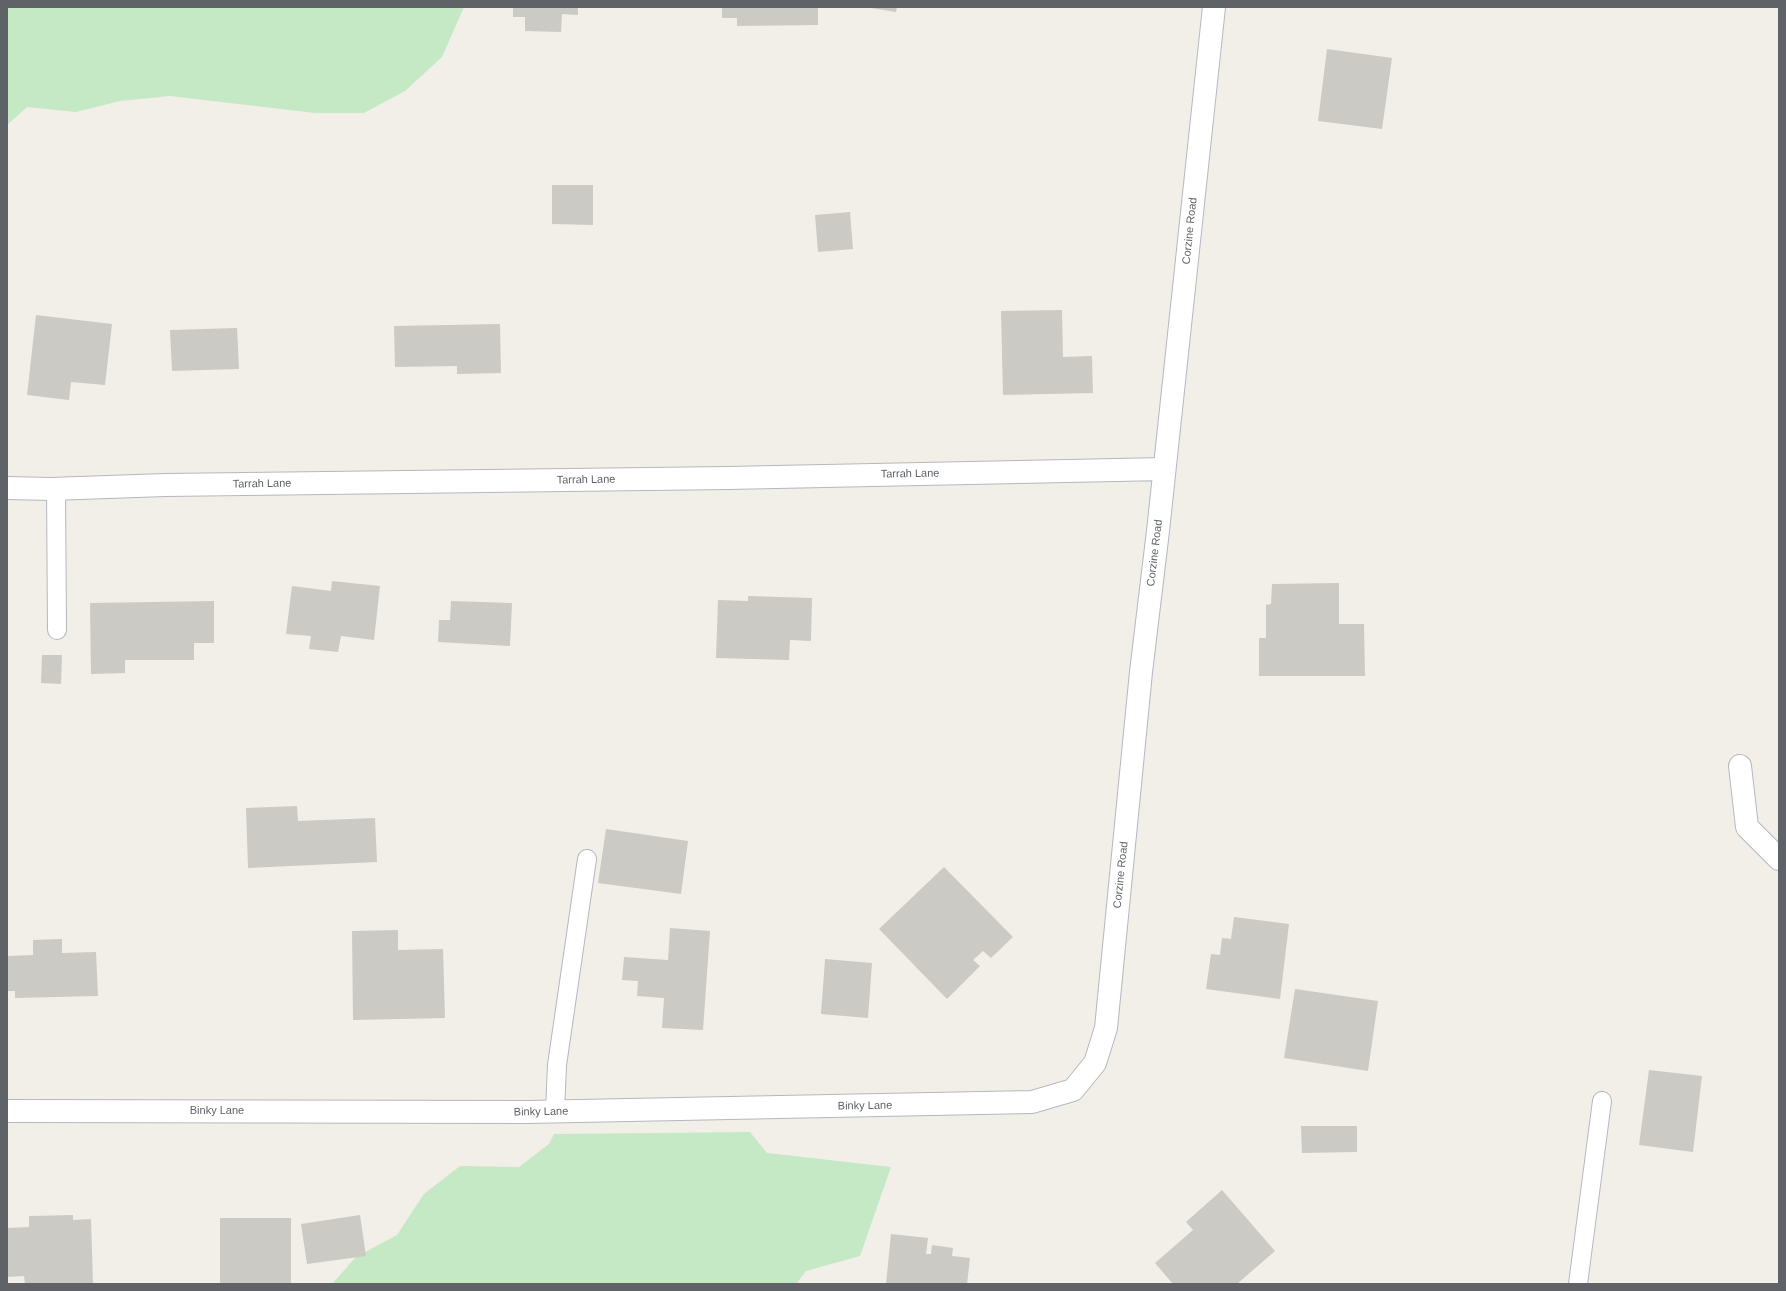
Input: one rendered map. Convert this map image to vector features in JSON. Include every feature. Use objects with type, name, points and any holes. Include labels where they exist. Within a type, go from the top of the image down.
[{"type":"street","name":"Corzine Road","points":[[1073,1090],[1095,1062],[1106,1028],[1141,672],[1214,7]]},
{"type":"street","name":"Tarrah Lane","points":[[7,488],[56,489],[165,485],[728,478],[1164,469]]},
{"type":"street","points":[[1740,766],[1747,827],[1779,859]]},
{"type":"street","name":"Binky Lane","points":[[7,1111],[555,1112],[1032,1102],[1073,1090]]},
{"type":"lane","points":[[56,489],[57,630]]},
{"type":"lane","points":[[555,1112],[557,1065],[587,858]]},
{"type":"lane","points":[[1578,1284],[1602,1101]]},
{"type":"green space","points":[[7,7],[464,7],[442,57],[405,91],[364,113],[315,113],[170,96],[120,101],[76,112],[27,107],[7,125]]},
{"type":"green space","points":[[750,1132],[767,1153],[891,1167],[860,1256],[806,1271],[796,1284],[332,1284],[356,1257],[397,1235],[424,1194],[460,1166],[519,1167],[549,1144],[554,1134]]},
{"type":"building","points":[[513,7],[578,7],[578,15],[562,14],[561,32],[525,31],[525,17],[513,17]]},
{"type":"building","points":[[722,7],[818,7],[818,25],[737,26],[737,18],[722,18]]},
{"type":"building","points":[[865,7],[897,7],[896,12]]},
{"type":"building","points":[[1327,49],[1392,58],[1382,129],[1318,121]]},
{"type":"building","points":[[552,185],[593,185],[593,225],[552,224]]},
{"type":"building","points":[[850,212],[853,249],[818,252],[815,215]]},
{"type":"building","points":[[1062,310],[1063,357],[1092,356],[1093,393],[1003,395],[1001,311]]},
{"type":"building","points":[[36,315],[112,324],[105,385],[71,382],[69,400],[27,395]]},
{"type":"building","points":[[500,324],[501,373],[457,374],[457,366],[395,367],[394,326]]},
{"type":"building","points":[[237,328],[239,369],[172,371],[170,330]]},
{"type":"building","points":[[332,581],[380,586],[374,640],[341,636],[338,652],[309,649],[311,636],[286,634],[292,586],[331,591]]},
{"type":"building","points":[[1339,583],[1339,624],[1364,624],[1365,676],[1259,676],[1259,638],[1266,638],[1266,605],[1271,604],[1272,584]]},
{"type":"building","points":[[748,596],[812,598],[811,641],[790,640],[789,660],[716,658],[718,600],[748,601]]},
{"type":"building","points":[[214,601],[214,643],[194,643],[194,660],[125,660],[125,673],[91,674],[90,603]]},
{"type":"building","points":[[451,601],[512,603],[510,646],[438,642],[439,620],[450,620]]},
{"type":"building","points":[[42,655],[62,655],[61,684],[41,683]]},
{"type":"building","points":[[297,806],[298,821],[375,818],[377,862],[248,868],[246,808]]},
{"type":"building","points":[[606,829],[688,841],[681,894],[598,883]]},
{"type":"building","points":[[944,867],[1013,937],[991,958],[983,951],[973,960],[980,966],[947,999],[879,929]]},
{"type":"building","points":[[1234,917],[1289,924],[1280,999],[1206,989],[1211,954],[1220,955],[1222,938],[1231,939]]},
{"type":"building","points":[[670,928],[710,931],[703,1030],[662,1028],[664,998],[637,996],[638,981],[622,980],[624,957],[668,960]]},
{"type":"building","points":[[398,930],[398,950],[443,949],[445,1018],[353,1020],[352,931]]},
{"type":"building","points":[[62,939],[62,953],[96,952],[98,996],[15,998],[15,991],[7,991],[7,956],[33,955],[33,940]]},
{"type":"building","points":[[825,959],[872,963],[868,1018],[821,1014]]},
{"type":"building","points":[[1295,989],[1378,1001],[1368,1071],[1284,1058]]},
{"type":"building","points":[[1649,1070],[1702,1076],[1693,1152],[1639,1145]]},
{"type":"building","points":[[1301,1126],[1357,1126],[1357,1152],[1302,1153]]},
{"type":"building","points":[[1222,1190],[1275,1251],[1237,1284],[1173,1284],[1155,1263],[1193,1230],[1186,1222]]},
{"type":"building","points":[[73,1215],[73,1220],[91,1219],[93,1284],[25,1284],[24,1276],[7,1277],[7,1228],[29,1227],[29,1216]]},
{"type":"building","points":[[360,1215],[366,1256],[307,1264],[301,1224]]},
{"type":"building","points":[[220,1218],[291,1218],[291,1284],[220,1284]]},
{"type":"building","points":[[891,1234],[928,1238],[926,1254],[931,1254],[932,1245],[953,1248],[952,1256],[970,1258],[967,1284],[886,1284]]}]
